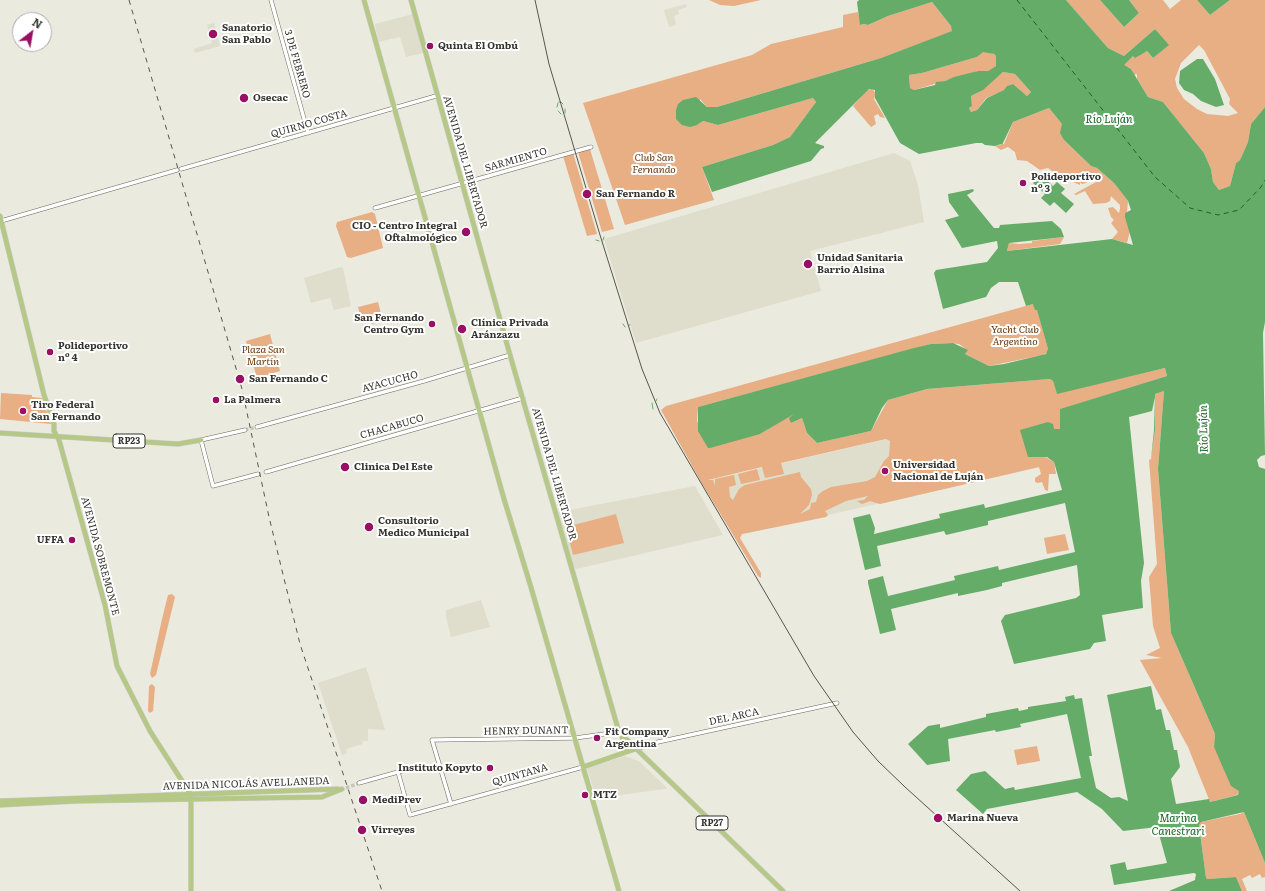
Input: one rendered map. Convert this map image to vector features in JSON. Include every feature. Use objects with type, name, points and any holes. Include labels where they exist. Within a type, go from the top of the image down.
[{"type":"main road","points":[[364,0],[479,411],[619,891]]},
{"type":"main road","name":"AVENIDA DEL LIBERTADOR","points":[[411,0],[436,96],[619,732],[783,891]]},
{"type":"main road","name":"AVENIDA SOBREMONTE","points":[[0,216],[44,395],[105,605],[117,666],[150,731],[192,798]]},
{"type":"main road","name":"RP23","points":[[0,432],[178,444],[201,440]]},
{"type":"main road","name":"RP27","points":[[619,732],[626,746],[625,752]]},
{"type":"main road","name":"QUINTANA","points":[[583,767],[635,749]]},
{"type":"main road","points":[[625,752],[641,755]]},
{"type":"main road","name":"AVENIDA NICOLÁS AVELLANEDA","points":[[0,801],[322,797],[344,788]]},
{"type":"main road","points":[[191,891],[192,798]]},
{"type":"main road","name":"AVENIDA NICOLÁS AVELLANEDA","points":[[0,805],[192,798]]},
{"type":"street","name":"3 DE FEBRERO","points":[[271,0],[308,133]]},
{"type":"street","name":"QUIRNO COSTA","points":[[181,169],[436,96]]},
{"type":"street","name":"SARMIENTO","points":[[375,208],[591,147]]},
{"type":"street","points":[[1,221],[177,170]]},
{"type":"street","name":"AYACUCHO","points":[[257,427],[510,354]]},
{"type":"street","name":"CHACABUCO","points":[[266,472],[523,398]]},
{"type":"street","name":"RP23","points":[[201,440],[246,430]]},
{"type":"street","points":[[201,440],[213,486],[258,474]]},
{"type":"street","name":"DEL ARCA","points":[[635,749],[658,742],[837,703]]},
{"type":"street","name":"HENRY DUNANT","points":[[438,761],[432,740],[575,738],[619,732]]},
{"type":"street","points":[[435,766],[438,761]]},
{"type":"street","points":[[438,761],[451,804]]},
{"type":"street","points":[[359,784],[419,767],[435,766],[441,769]]},
{"type":"street","name":"QUINTANA","points":[[398,772],[410,815],[583,767]]},
{"type":"shaded area","points":[[686,4],[687,7],[678,10],[679,14],[674,16],[676,25],[669,27],[664,10]]},
{"type":"shaded area","points":[[413,14],[423,53],[406,57],[400,37],[378,42],[375,24]]},
{"type":"shaded area","name":"Sanatorio San Pablo","points":[[214,23],[220,46],[195,53],[194,49],[212,43],[207,25]]},
{"type":"shaded area","points":[[894,153],[910,161],[918,185],[924,222],[810,251],[821,291],[636,343],[604,239]]},
{"type":"shaded area","points":[[341,267],[343,268],[351,306],[334,310],[330,298],[311,303],[304,278]]},
{"type":"shaded area","name":"Universidad Nacional de Luján","points":[[1013,410],[1056,466],[1045,466],[735,536],[701,482]]},
{"type":"shaded area","points":[[695,486],[723,535],[576,569],[573,567],[559,512]]},
{"type":"shaded area","points":[[481,600],[490,627],[451,637],[446,617],[446,610]]},
{"type":"shaded area","points":[[366,667],[385,730],[368,729],[368,741],[362,741],[363,744],[346,749],[347,753],[342,755],[318,683]]},
{"type":"shaded area","points":[[625,756],[639,761],[667,788],[596,798],[587,768]]},
{"type":"green space","points":[[709,0],[761,0],[734,6],[720,5]]},
{"type":"green space","points":[[1066,0],[1100,0],[1124,27],[1139,13],[1129,0],[1163,0],[1170,9],[1181,0],[1197,0],[1210,15],[1230,0],[1265,0],[1265,107],[1251,124],[1248,142],[1240,160],[1236,163],[1230,186],[1219,190],[1213,182],[1211,169],[1204,153],[1163,102],[1148,97],[1137,79],[1137,74],[1134,75],[1131,69],[1123,65],[1133,56],[1147,51],[1153,58],[1168,45],[1155,29],[1124,56],[1108,48]],"holes":[[[1199,45],[1204,50],[1230,99],[1229,104],[1238,113],[1228,116],[1207,114],[1197,109],[1184,99],[1177,88],[1175,79],[1181,63]]]},
{"type":"green space","name":"Club San Fernando","points":[[932,2],[951,26],[953,31],[881,58],[717,107],[707,107],[700,99],[697,125],[703,121],[718,125],[813,98],[816,102],[790,137],[773,145],[702,167],[714,200],[625,225],[583,103],[752,55],[771,44],[843,27],[843,15],[858,12],[861,25],[868,25],[888,16]]},
{"type":"green space","points":[[983,51],[996,56],[996,66],[988,71],[978,71],[914,90],[910,88],[909,75],[922,73],[977,57]]},
{"type":"green space","points":[[1003,72],[1015,74],[1031,92],[1027,96],[1013,84],[1007,86],[1005,90],[986,98],[977,110],[971,112],[969,108],[972,106],[971,96],[979,92]]},
{"type":"green space","points":[[872,89],[876,93],[874,99],[885,118],[880,117],[878,114],[874,116],[876,124],[871,127],[853,106],[867,90]]},
{"type":"green space","points":[[1049,108],[1062,124],[1064,140],[1091,166],[1097,168],[1114,183],[1128,201],[1127,212],[1125,214],[1130,231],[1127,243],[1112,239],[1118,232],[1111,223],[1114,220],[1111,217],[1108,208],[1113,207],[1119,213],[1120,205],[1111,196],[1110,201],[1106,203],[1093,204],[1085,191],[1076,195],[1074,194],[1096,182],[1091,177],[1086,183],[1082,184],[1080,182],[1080,185],[1071,181],[1071,178],[1066,175],[1061,178],[1048,168],[1040,170],[1027,161],[1017,160],[1015,152],[1008,147],[1001,150],[995,146],[1004,144],[1013,122]]},
{"type":"green space","points":[[590,149],[614,229],[602,232],[578,152]]},
{"type":"green space","points":[[573,153],[597,234],[587,236],[563,156]]},
{"type":"green space","points":[[372,212],[375,214],[383,248],[351,258],[347,257],[336,226],[337,222]]},
{"type":"green space","points":[[1064,237],[1060,244],[1007,251],[1009,243],[1032,243],[1032,241]]},
{"type":"green space","points":[[378,302],[383,321],[372,324],[371,320],[362,323],[358,307]]},
{"type":"green space","name":"Yacht Club Argentino","points":[[1033,304],[1037,309],[1048,349],[1048,352],[1043,355],[989,366],[965,354],[967,350],[959,344],[931,344],[698,407],[697,422],[760,434],[794,413],[791,423],[802,418],[807,433],[817,443],[871,431],[888,400],[927,389],[1050,379],[1053,381],[1057,393],[1165,368],[1167,376],[1061,409],[1060,429],[1054,429],[1045,457],[1054,462],[1056,474],[1049,474],[1048,491],[1045,490],[1042,482],[1035,482],[1035,478],[1041,474],[1039,467],[880,504],[870,501],[862,504],[857,501],[864,500],[868,496],[846,501],[825,511],[828,515],[826,517],[742,534],[740,538],[761,573],[761,578],[758,576],[701,482],[661,410],[666,406]],"holes":[[[886,439],[890,441],[889,456],[884,461],[875,477],[867,481],[831,487],[818,495],[816,502],[811,503],[810,509],[800,514],[809,505],[812,495],[811,489],[801,477],[800,472],[745,485],[739,489],[733,500],[730,497],[729,487],[736,485],[734,475],[715,479],[715,486],[713,480],[708,480],[762,467],[765,478],[784,474],[781,463]]]},
{"type":"green space","name":"Plaza San Martín","points":[[270,334],[280,371],[257,378],[246,341]]},
{"type":"green space","points":[[1164,391],[1158,469],[1171,633],[1215,734],[1214,747],[1240,791],[1237,795],[1210,802],[1188,747],[1140,660],[1162,658],[1146,655],[1160,648],[1153,626],[1149,577],[1157,564],[1149,460],[1151,459],[1155,430],[1155,394]]},
{"type":"green space","name":"Tiro Federal San Fernando","points":[[1,393],[32,395],[32,397],[42,398],[51,424],[0,419]]},
{"type":"green space","points":[[757,469],[760,480],[741,484],[738,474]]},
{"type":"green space","points":[[616,514],[624,543],[573,555],[566,527]]},
{"type":"green space","points":[[1065,534],[1069,550],[1047,554],[1044,538]]},
{"type":"green space","points":[[172,594],[175,597],[156,675],[152,678],[150,674],[162,619],[168,595]]},
{"type":"green space","points":[[152,684],[155,687],[153,711],[150,713],[148,711],[149,686]]},
{"type":"green space","points":[[1037,746],[1040,761],[1017,765],[1014,750]]},
{"type":"green space","points":[[1244,812],[1265,863],[1265,877],[1262,878],[1260,874],[1252,878],[1250,875],[1242,879],[1247,891],[1242,891],[1236,877],[1206,878],[1199,825],[1201,822]]},
{"type":"water","points":[[859,0],[1066,0],[1108,48],[1124,56],[1155,29],[1169,45],[1153,58],[1147,51],[1135,58],[1133,56],[1124,65],[1131,69],[1148,97],[1163,102],[1204,153],[1211,169],[1213,182],[1219,190],[1230,186],[1236,163],[1240,160],[1248,142],[1251,124],[1265,107],[1265,322],[1263,333],[1265,455],[1261,456],[1257,460],[1259,467],[1265,469],[1265,863],[1244,812],[1201,822],[1199,825],[1206,878],[1236,877],[1242,891],[1169,891],[1195,880],[1196,874],[1194,873],[1114,885],[1110,865],[1125,862],[1127,870],[1167,863],[1157,827],[1123,831],[1102,809],[1077,792],[987,809],[983,814],[956,790],[971,774],[985,771],[1005,789],[1014,787],[1015,790],[1081,778],[1067,714],[1020,724],[1021,727],[996,732],[995,730],[948,739],[950,761],[927,765],[908,744],[928,726],[940,724],[940,728],[986,717],[986,714],[1018,708],[1019,711],[1028,709],[1028,707],[1066,701],[1065,697],[1074,695],[1075,699],[1082,698],[1092,756],[1089,756],[1096,788],[1111,798],[1119,797],[1128,801],[1107,695],[1151,686],[1156,710],[1161,709],[1166,730],[1170,730],[1174,750],[1177,750],[1180,767],[1171,779],[1176,804],[1209,799],[1210,802],[1238,795],[1239,791],[1231,786],[1214,747],[1215,734],[1171,633],[1158,469],[1164,391],[1155,394],[1152,411],[1129,417],[1144,563],[1141,581],[1143,608],[1102,615],[1106,641],[1094,643],[1090,649],[1014,664],[1001,621],[1005,615],[1076,598],[1080,595],[1077,565],[1002,583],[1002,586],[987,590],[958,596],[958,593],[891,609],[896,630],[880,634],[868,583],[868,580],[883,576],[888,596],[955,580],[954,576],[998,566],[999,570],[1075,552],[1065,503],[988,521],[988,525],[946,535],[944,531],[877,546],[881,566],[865,570],[853,518],[870,514],[875,528],[874,534],[940,518],[939,514],[984,504],[985,508],[1062,490],[1054,462],[1047,457],[1028,457],[1020,430],[1048,422],[1053,424],[1054,429],[1060,429],[1060,409],[1167,376],[1165,368],[1057,394],[1053,381],[1050,379],[927,389],[888,400],[882,408],[871,431],[817,443],[807,433],[802,418],[791,423],[789,418],[794,414],[760,434],[710,448],[708,448],[698,431],[698,407],[931,344],[953,343],[968,350],[965,354],[989,366],[1046,354],[1048,349],[1037,310],[1035,310],[1033,304],[1026,306],[1018,282],[999,282],[991,288],[986,297],[943,309],[934,273],[936,270],[987,262],[998,248],[997,241],[962,248],[945,220],[959,216],[949,202],[948,194],[973,189],[974,191],[967,195],[994,228],[999,228],[1000,225],[1052,221],[1061,229],[1064,237],[1009,243],[1007,251],[1112,239],[1133,245],[1125,217],[1125,213],[1131,210],[1128,201],[1114,183],[1097,168],[1091,166],[1064,140],[1060,133],[1062,124],[1049,108],[1013,122],[1002,145],[995,146],[976,143],[919,154],[900,143],[875,98],[875,90],[869,89],[815,143],[824,146],[824,148],[821,149],[811,161],[712,192],[702,167],[773,145],[790,137],[816,102],[813,98],[718,125],[703,121],[690,127],[682,125],[676,119],[678,104],[683,100],[696,97],[707,107],[717,107],[881,58],[952,31],[951,26],[932,2],[888,16],[868,25],[860,25],[857,2]],"holes":[[[983,52],[994,54],[996,56],[996,66],[988,71],[978,71],[954,77],[945,81],[936,82],[935,85],[914,90],[910,88],[909,75],[922,73],[977,57]],[[1003,72],[1015,74],[1031,92],[1027,96],[1013,84],[987,98],[977,110],[971,112],[969,108],[972,106],[971,96],[983,90]]]},
{"type":"water","points":[[1100,0],[1129,0],[1139,13],[1124,27]]},
{"type":"water","points":[[1197,0],[1230,0],[1210,15]]},
{"type":"water","points":[[1197,59],[1203,59],[1215,79],[1224,105],[1216,107],[1201,101],[1193,94],[1184,90],[1179,83],[1180,71]]},
{"type":"water","points":[[1041,175],[1053,186],[1057,182],[1065,189],[1061,193],[1074,204],[1066,213],[1054,202],[1050,206],[1041,198],[1045,194],[1033,183]]},
{"type":"water","points":[[1155,397],[1155,430],[1151,459]]},
{"type":"waterway","points":[[557,107],[558,103]]},
{"type":"waterway","points":[[558,111],[561,114]]},
{"type":"waterway","points":[[652,403],[653,409]]},
{"type":"ferry route","points":[[1017,0],[1155,177],[1190,208],[1218,215],[1239,210],[1261,187],[1265,180]]},
{"type":"tunnel","points":[[245,430],[257,427]]},
{"type":"tunnel","points":[[346,788],[359,783]]},
{"type":"tram line","points":[[535,0],[549,64],[600,235],[642,369],[660,413],[814,676],[853,732],[878,761],[905,787],[1020,891]]},
{"type":"railway","points":[[129,0],[242,389],[269,517],[300,644],[382,891]]},
{"type":"place","name":"Sanatorio San Pablo","points":[[213,34]]},
{"type":"place","name":"Quinta El Ombú","points":[[430,46]]},
{"type":"place","name":"Osecac","points":[[244,98]]},
{"type":"place","name":"Polideportivo nº 3","points":[[1023,183]]},
{"type":"place","name":"San Fernando R","points":[[587,194]]},
{"type":"place","name":"CIO - Centro Integral Oftalmológico","points":[[466,232]]},
{"type":"place","name":"Unidad Sanitaria Barrio Alsina","points":[[808,264]]},
{"type":"place","name":"San Fernando Centro Gym","points":[[432,324]]},
{"type":"place","name":"Clínica Privada Aránzazu","points":[[462,329]]},
{"type":"place","name":"Polideportivo nº 4","points":[[50,352]]},
{"type":"place","name":"San Fernando C","points":[[240,379]]},
{"type":"place","name":"La Palmera","points":[[216,400]]},
{"type":"place","name":"Tiro Federal San Fernando","points":[[23,411]]},
{"type":"place","name":"Clinica Del Este","points":[[345,467]]},
{"type":"place","name":"Universidad Nacional de Luján","points":[[885,471]]},
{"type":"place","name":"Consultorio Medico Municipal","points":[[369,527]]},
{"type":"place","name":"UFFA","points":[[72,540]]},
{"type":"place","name":"Fit Company Argentina","points":[[597,738]]},
{"type":"place","name":"Instituto Kopyto","points":[[490,768]]},
{"type":"place","name":"MTZ","points":[[585,795]]},
{"type":"place","name":"MediPrev","points":[[363,800]]},
{"type":"place","name":"Marina Nueva","points":[[938,818]]},
{"type":"place","name":"Virreyes","points":[[362,830]]},
{"type":"water label","name":"Río Luján","points":[[1109,120]]},
{"type":"water label","name":"Río Luján","points":[[1204,429]]},
{"type":"water label","name":"Marina Canestrari","points":[[1178,825]]}]
